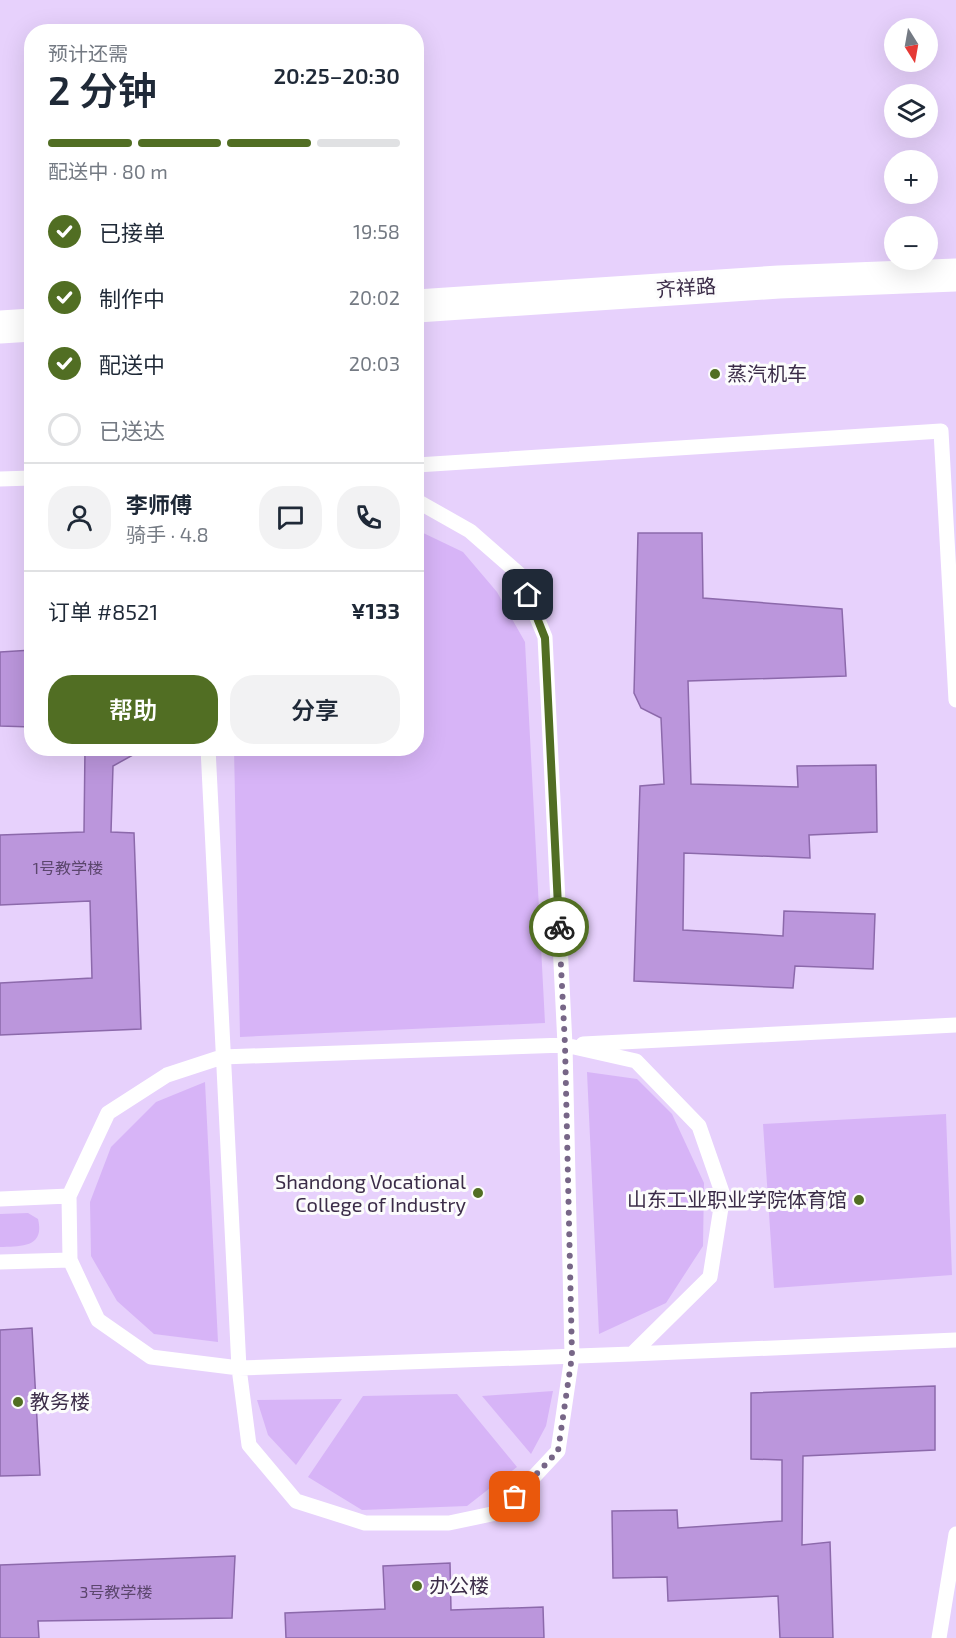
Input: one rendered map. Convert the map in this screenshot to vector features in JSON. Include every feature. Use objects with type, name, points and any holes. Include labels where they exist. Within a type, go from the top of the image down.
[{"type":"street","name":"齐祥路","points":[[424,306],[779,282],[956,275]]},
{"type":"street","points":[[0,327],[24,326]]},
{"type":"lane","points":[[424,465],[941,431],[949,449],[956,700]]},
{"type":"lane","points":[[0,479],[24,478]]},
{"type":"lane","points":[[208,756],[239,1368],[249,1445],[297,1502],[365,1523],[449,1523],[501,1512],[558,1451],[572,1356],[565,1045],[545,638],[519,574],[470,531],[424,505]]},
{"type":"lane","points":[[956,1025],[565,1045],[222,1057],[166,1075],[108,1113],[69,1196],[70,1260],[98,1320],[151,1357],[239,1368],[956,1340]]},
{"type":"lane","points":[[565,1045],[636,1061],[699,1126],[723,1195],[710,1276],[632,1354]]},
{"type":"lane","points":[[0,1199],[69,1196]]},
{"type":"lane","points":[[0,1262],[70,1260]]},
{"type":"lane","points":[[939,1638],[956,1534]]},
{"type":"shaded area","points":[[424,533],[463,552],[497,592],[525,642],[545,1023],[240,1037],[234,756],[424,756]]},
{"type":"shaded area","points":[[587,1072],[637,1079],[672,1114],[704,1183],[703,1246],[666,1303],[599,1334]]},
{"type":"shaded area","points":[[205,1082],[218,1342],[154,1334],[117,1301],[91,1256],[90,1202],[111,1147],[156,1102]]},
{"type":"shaded area","name":"山东工业职业学院体育馆","points":[[946,1114],[952,1275],[774,1288],[763,1124]]},
{"type":"shaded area","points":[[28,1213],[38,1219],[38,1235],[35,1240],[23,1245],[0,1247],[0,1214]]},
{"type":"shaded area","points":[[553,1391],[546,1426],[531,1454],[482,1396]]},
{"type":"shaded area","points":[[457,1394],[517,1467],[467,1506],[362,1510],[308,1477],[363,1396]]},
{"type":"shaded area","points":[[342,1399],[296,1465],[268,1435],[257,1400]]},
{"type":"building","points":[[638,533],[702,533],[703,598],[842,609],[846,676],[688,681],[691,784],[798,787],[797,766],[876,765],[877,832],[809,835],[810,858],[684,853],[683,930],[783,936],[784,911],[875,914],[873,969],[795,966],[793,988],[634,981],[640,786],[664,784],[661,718],[641,708],[634,693]]},
{"type":"building","points":[[24,650],[24,727],[0,726],[0,652]]},
{"type":"building","points":[[85,756],[131,756],[113,766],[111,832],[134,833],[141,1029],[0,1035],[0,983],[92,978],[90,901],[0,905],[0,835],[84,832]]},
{"type":"building","name":"教务楼","points":[[32,1328],[40,1475],[0,1476],[0,1330]]},
{"type":"building","points":[[935,1386],[935,1450],[803,1456],[802,1545],[830,1542],[833,1638],[780,1638],[778,1596],[668,1601],[667,1577],[613,1578],[612,1511],[677,1510],[678,1528],[782,1521],[782,1460],[751,1459],[751,1393]]},
{"type":"building","points":[[235,1556],[232,1618],[38,1621],[39,1638],[0,1638],[0,1565]]},
{"type":"building","name":"办公楼","points":[[450,1563],[451,1610],[543,1607],[544,1638],[286,1638],[285,1613],[385,1609],[383,1566]]},
{"type":"way so far","points":[[515,1497],[558,1451],[572,1356],[565,1045],[559,927]]},
{"type":"place","name":"蒸汽机车","points":[[715,374]]},
{"type":"place","name":"Shandong Vocational College of Industry","points":[[478,1193]]},
{"type":"place","name":"山东工业职业学院体育馆","points":[[859,1200]]},
{"type":"place","name":"教务楼","points":[[18,1402]]},
{"type":"place","name":"办公楼","points":[[417,1586]]},
{"type":"route","points":[[528,595],[545,638],[559,927]]}]
